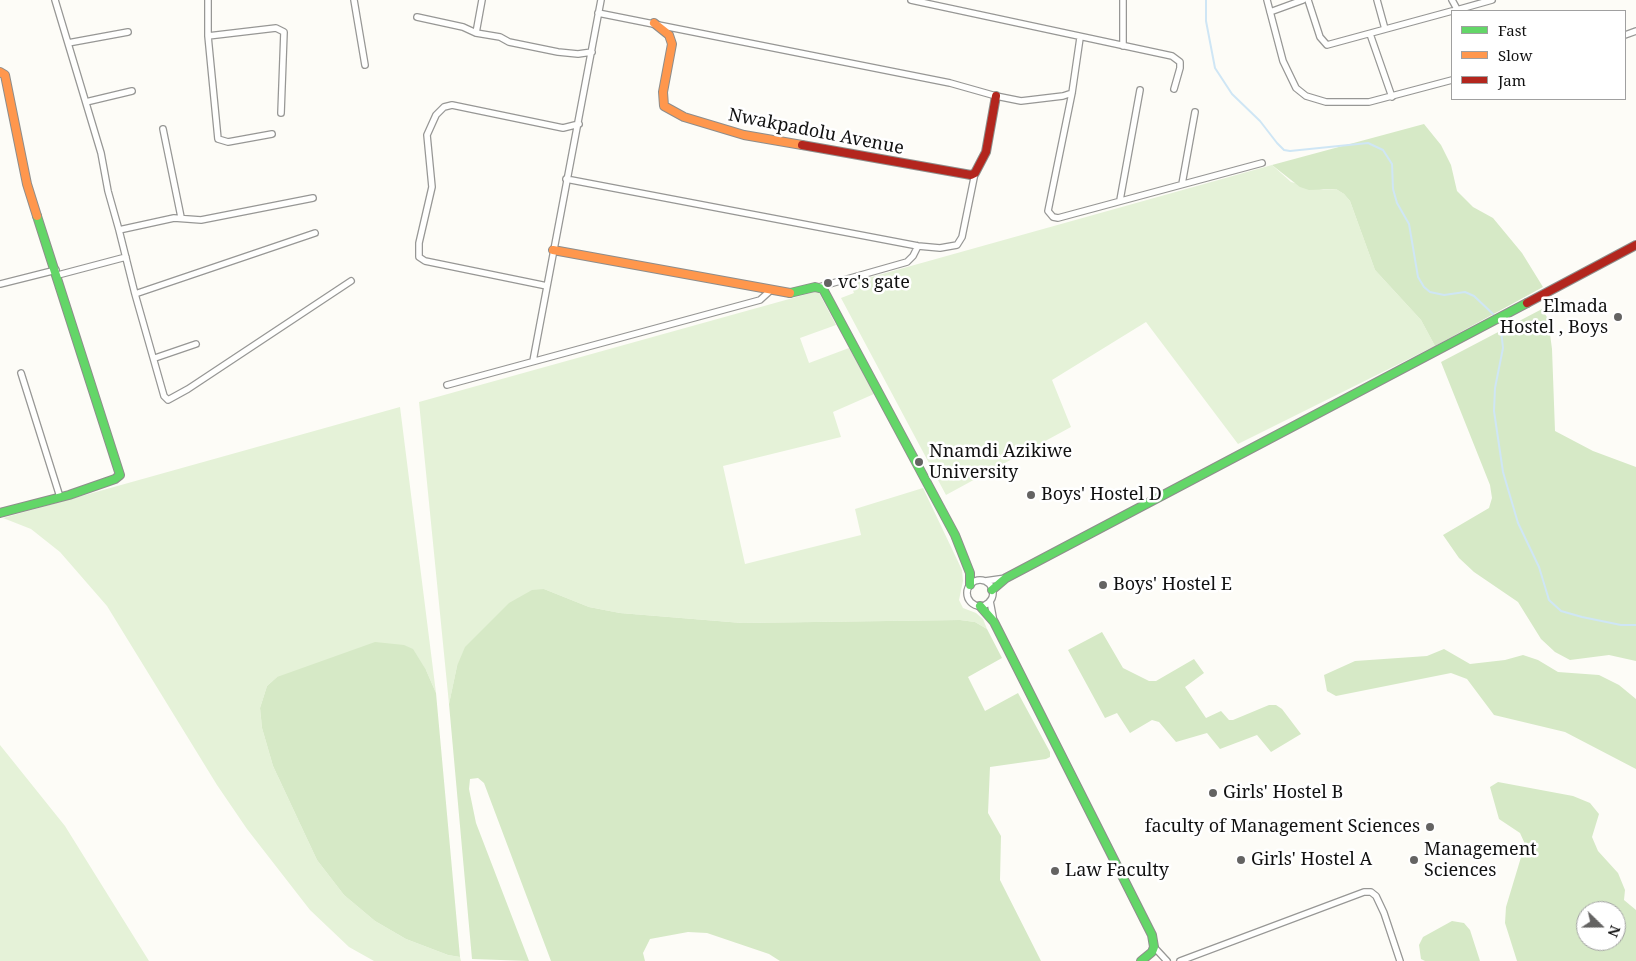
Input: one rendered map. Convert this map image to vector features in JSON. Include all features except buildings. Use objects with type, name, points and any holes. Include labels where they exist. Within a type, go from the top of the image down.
[{"type":"street","points":[[55,0],[101,153],[135,294],[155,358],[164,396],[168,400],[351,281]]},
{"type":"street","points":[[208,0],[208,36],[218,140],[228,142],[272,134]]},
{"type":"street","points":[[354,0],[365,65]]},
{"type":"street","points":[[476,33],[482,0]]},
{"type":"street","points":[[533,361],[601,0]]},
{"type":"street","points":[[911,0],[1177,58],[1180,62],[1180,68],[1174,89]]},
{"type":"street","points":[[1123,0],[1123,46]]},
{"type":"street","points":[[1267,0],[1286,67],[1296,88],[1306,96],[1326,102],[1369,102],[1451,80]]},
{"type":"street","points":[[1270,12],[1303,0]]},
{"type":"street","points":[[1308,0],[1320,37],[1326,46],[1451,12]]},
{"type":"street","points":[[1377,0],[1386,29]]},
{"type":"street","points":[[1457,10],[1492,0]]},
{"type":"street","points":[[598,13],[950,83],[996,96],[1021,100],[1063,96],[1072,93]]},
{"type":"street","points":[[417,18],[463,27],[476,33],[558,52],[578,54],[592,52]]},
{"type":"street","name":"Nwakpadolu Avenue","points":[[654,24],[669,34],[672,44],[662,100],[664,106],[684,118],[744,135],[964,175],[975,173]]},
{"type":"street","points":[[208,36],[276,28],[284,32],[281,113]]},
{"type":"street","points":[[68,43],[128,32]]},
{"type":"street","points":[[1370,34],[1392,97]]},
{"type":"street","points":[[1080,38],[1072,93],[1048,211],[1052,217],[1058,218],[1262,163]]},
{"type":"street","points":[[0,72],[6,75],[27,184],[57,272],[120,475],[115,479],[60,497],[0,513]]},
{"type":"street","points":[[1120,200],[1140,90]]},
{"type":"street","points":[[86,102],[132,91]]},
{"type":"street","points":[[566,179],[918,246],[940,248],[957,245],[962,237],[975,173],[986,152],[996,96]]},
{"type":"street","points":[[546,286],[425,261],[419,257],[419,243],[432,187],[427,135],[436,115],[452,105],[563,128],[578,124]]},
{"type":"street","points":[[1182,184],[1195,112]]},
{"type":"street","points":[[163,129],[181,217]]},
{"type":"street","points":[[119,230],[181,217],[201,220],[313,198]]},
{"type":"street","points":[[135,294],[315,233]]},
{"type":"street","points":[[994,622],[990,601],[992,590],[1006,578],[1636,245]]},
{"type":"street","points":[[553,250],[794,293],[907,262],[913,256],[918,246]]},
{"type":"street","points":[[0,284],[126,257]]},
{"type":"street","points":[[819,287],[826,291],[831,300],[955,535],[970,573],[970,585],[967,590],[970,601],[980,606],[994,622],[1152,935],[1154,947],[1167,961]]},
{"type":"street","points":[[447,385],[760,300],[771,290]]},
{"type":"street","points":[[155,358],[196,344]]},
{"type":"street","points":[[21,373],[60,497]]},
{"type":"street","points":[[970,573],[983,581],[992,590]]},
{"type":"street","points":[[970,585],[1006,578]]},
{"type":"street","points":[[980,606],[990,601]]},
{"type":"street","points":[[1180,961],[1364,892],[1371,892],[1376,896],[1384,913],[1400,961]]},
{"type":"street","points":[[1141,961],[1152,952],[1154,947]]},
{"type":"green space","points":[[1424,124],[1441,145],[1451,165],[1457,191],[1473,207],[1493,218],[1522,253],[1543,287],[1435,346],[1421,320],[1375,270],[1350,201],[1344,194],[1336,189],[1309,190],[1300,187],[1272,165]]},
{"type":"green space","points":[[1272,165],[1291,182],[1323,190],[1336,189],[1344,194],[1350,201],[1375,270],[1421,320],[1435,346],[1238,444],[1146,322],[1052,380],[1071,427],[946,495],[841,298],[854,293],[850,283]]},
{"type":"green space","points":[[818,291],[836,325],[800,338],[809,363],[849,348],[874,394],[833,412],[841,437],[723,466],[745,564],[861,535],[855,509],[923,488],[962,570],[963,581],[959,600],[963,608],[976,613],[983,619],[987,629],[975,622],[960,620],[742,623],[620,613],[589,607],[544,589],[457,666],[449,704],[419,402]]},
{"type":"green space","points":[[1542,309],[1548,319],[1552,349],[1555,431],[1593,451],[1636,467],[1636,661],[1609,655],[1570,660],[1555,652],[1541,639],[1518,602],[1474,572],[1459,558],[1443,535],[1489,508],[1492,498],[1490,485],[1441,362]]},
{"type":"green space","points":[[400,407],[436,693],[426,670],[277,677],[267,686],[260,708],[262,728],[273,766],[317,860],[344,895],[375,921],[406,939],[448,955],[460,957],[461,961],[374,961],[349,947],[310,910],[247,829],[217,785],[107,606],[60,552],[31,529],[3,518]]},
{"type":"green space","points":[[544,589],[589,607],[620,613],[742,623],[960,620],[975,622],[987,629],[1002,658],[968,677],[985,711],[1018,693],[1050,752],[1050,757],[1046,759],[990,767],[988,813],[1001,836],[1000,880],[1041,961],[780,961],[769,954],[707,933],[688,932],[650,939],[643,953],[645,961],[551,961],[484,783],[478,778],[470,779],[469,789],[476,823],[529,961],[472,959],[449,704],[457,666],[465,647],[509,603],[532,590]]},
{"type":"green space","points":[[1102,632],[1123,668],[1149,681],[1156,681],[1194,659],[1204,673],[1185,687],[1206,718],[1221,711],[1229,720],[1233,720],[1269,705],[1276,705],[1282,709],[1301,734],[1271,752],[1257,735],[1220,749],[1207,733],[1176,742],[1159,722],[1152,720],[1130,733],[1117,713],[1105,718],[1068,650]]},
{"type":"green space","points":[[375,642],[404,645],[413,649],[426,670],[436,693],[460,957],[448,955],[406,939],[375,921],[344,895],[317,860],[273,766],[262,728],[260,708],[267,686],[277,677]]},
{"type":"green space","points":[[1444,649],[1470,664],[1505,660],[1523,655],[1538,660],[1558,672],[1599,675],[1619,685],[1636,699],[1636,769],[1565,732],[1494,715],[1467,679],[1451,673],[1336,696],[1327,691],[1324,675],[1355,661],[1427,656]]},
{"type":"green space","points":[[0,745],[65,826],[149,961],[0,961]]},
{"type":"green space","points":[[1498,782],[1573,796],[1590,803],[1599,814],[1592,837],[1598,851],[1618,873],[1625,890],[1625,901],[1576,901],[1576,951],[1626,951],[1626,902],[1636,910],[1636,961],[1517,961],[1505,923],[1506,907],[1525,844],[1520,833],[1499,819],[1490,787]]},
{"type":"green space","points":[[1452,921],[1464,923],[1470,930],[1480,961],[1425,961],[1421,959],[1419,945],[1423,937]]},
{"type":"waterway","points":[[1206,0],[1206,21],[1215,68],[1232,94],[1260,121],[1284,150],[1368,143],[1383,150],[1392,164],[1393,189],[1397,203],[1409,224],[1418,277],[1424,287],[1430,292],[1444,295],[1465,292],[1474,296],[1493,314]]},
{"type":"waterway","points":[[1501,330],[1503,348],[1495,388],[1494,411],[1503,472],[1518,523],[1539,567],[1549,600],[1561,611],[1621,625],[1636,625]]},
{"type":"traffic: fast","points":[[0,513],[69,495],[115,479],[120,475],[37,216]]},
{"type":"traffic: fast","points":[[790,293],[815,287],[823,289],[955,535],[970,573],[970,585]]},
{"type":"traffic: fast","points":[[992,590],[1006,578],[1527,303]]},
{"type":"traffic: fast","points":[[980,606],[994,622],[1152,935],[1154,947],[1152,952],[1141,961]]},
{"type":"traffic: slow","points":[[654,23],[669,35],[672,44],[663,92],[664,106],[684,117],[744,135],[802,145]]},
{"type":"traffic: slow","points":[[0,72],[5,75],[27,184],[37,216]]},
{"type":"traffic: slow","points":[[553,250],[790,293]]},
{"type":"traffic: jam","points":[[802,145],[971,175],[975,173],[986,152],[996,96]]},
{"type":"traffic: jam","points":[[1527,303],[1636,245]]},
{"type":"place","name":"vc's gate","points":[[828,283]]},
{"type":"place","name":"Elmada Hostel , Boys","points":[[1618,317]]},
{"type":"place","name":"Nnamdi Azikiwe University","points":[[919,462]]},
{"type":"place","name":"Boys' Hostel D","points":[[1031,495]]},
{"type":"place","name":"Boys' Hostel E","points":[[1103,585]]},
{"type":"place","name":"Girls' Hostel B","points":[[1213,793]]},
{"type":"place","name":"faculty of Management Sciences","points":[[1430,827]]},
{"type":"place","name":"Girls' Hostel A","points":[[1241,860]]},
{"type":"place","name":"Management Sciences","points":[[1414,860]]},
{"type":"place","name":"Law Faculty","points":[[1055,871]]}]
